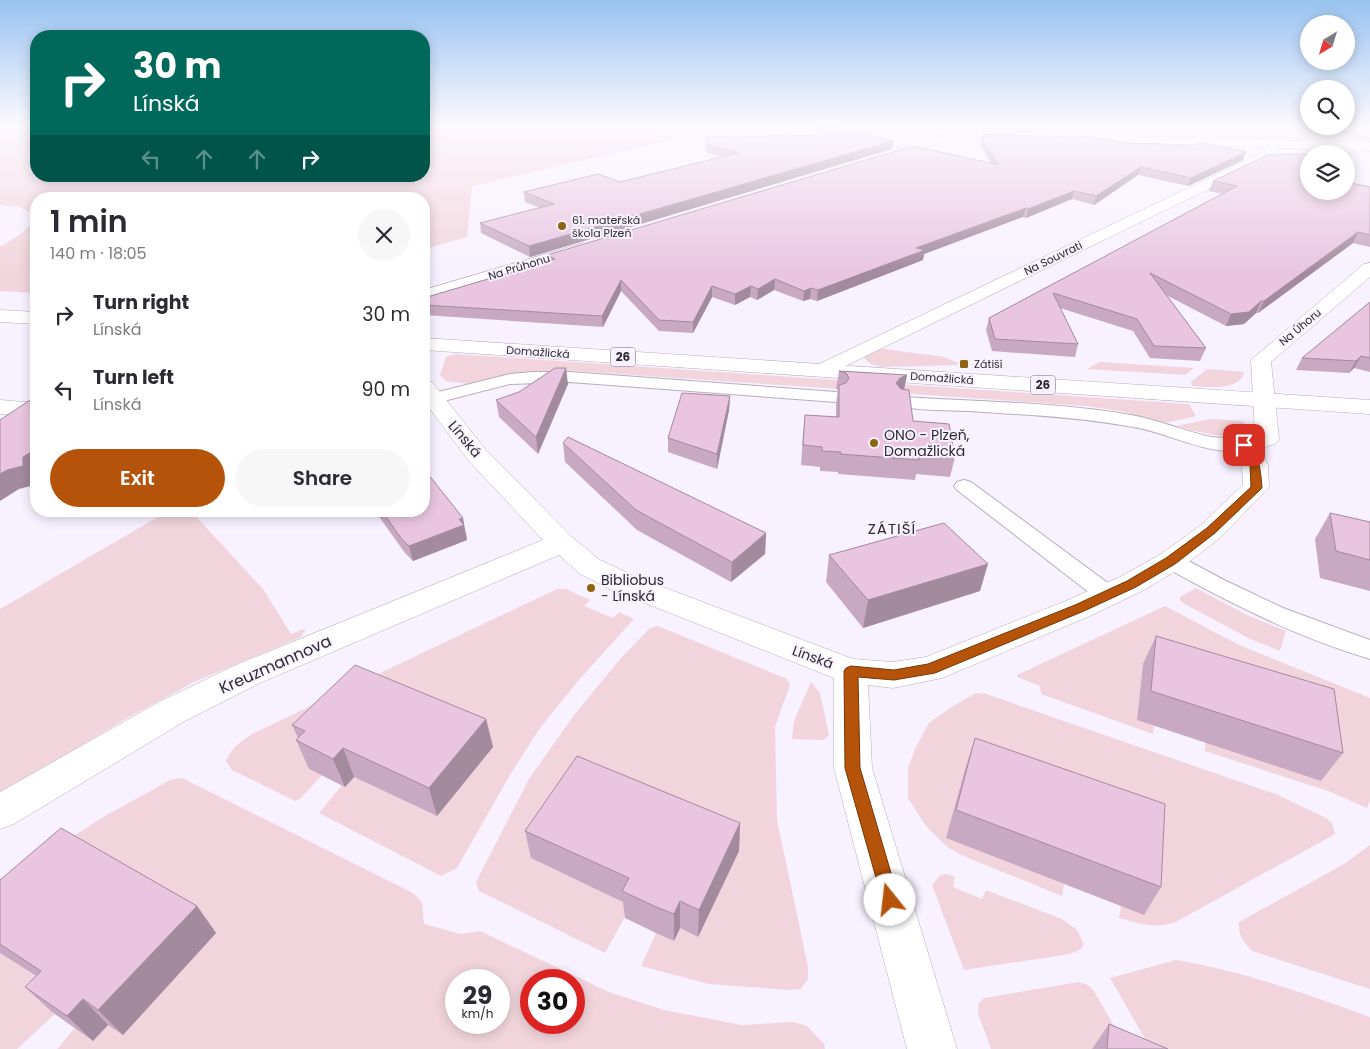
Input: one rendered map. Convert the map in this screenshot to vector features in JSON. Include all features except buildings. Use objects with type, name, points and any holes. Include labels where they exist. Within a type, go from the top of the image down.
[{"type":"street","name":"Na Souvrati","points":[[822,370],[1226,175]]},
{"type":"street","name":"Na Průhonu","points":[[430,294],[593,245]]},
{"type":"street","name":"Na Úhoru","points":[[1263,400],[1261,360],[1370,268]]},
{"type":"street","points":[[0,316],[30,318]]},
{"type":"street","name":"Domažlická","points":[[430,344],[1370,407]]},
{"type":"street","name":"Línská","points":[[430,396],[477,455],[562,543],[590,566],[623,582],[749,633],[851,671],[894,675],[930,669],[1108,595],[1171,561],[1211,531],[1256,488],[1255,465],[1244,445]]},
{"type":"street","points":[[1244,445],[1267,439],[1267,422],[1263,400]]},
{"type":"street","points":[[0,408],[30,408]]},
{"type":"street","points":[[0,430],[30,411]]},
{"type":"street","name":"Kreuzmannova","points":[[0,812],[173,711],[240,678],[562,543]]},
{"type":"street","points":[[851,671],[853,768],[932,1049]]},
{"type":"lane","points":[[430,393],[510,379],[570,377],[836,397]]},
{"type":"lane","points":[[904,402],[1077,412],[1137,422],[1205,441],[1228,445],[1244,445]]},
{"type":"lane","points":[[964,486],[1108,595]]},
{"type":"lane","points":[[1171,561],[1216,586],[1274,614],[1370,650]]},
{"type":"shaded area","points":[[0,175],[30,175],[30,182],[430,182],[430,175],[520,175],[472,186],[467,237],[430,247],[430,192],[30,192],[30,213],[20,207],[0,205]]},
{"type":"shaded area","points":[[30,226],[30,293],[0,291],[0,247]]},
{"type":"shaded area","points":[[877,348],[944,357],[963,365],[881,367],[871,364],[864,358],[865,355]]},
{"type":"shaded area","points":[[455,354],[1189,404],[1196,416],[1165,423],[1120,411],[1086,406],[561,370],[525,372],[468,384],[446,381],[440,375],[446,357]]},
{"type":"shaded area","points":[[1100,362],[1194,368],[1185,375],[1087,369]]},
{"type":"shaded area","points":[[1207,369],[1244,372],[1242,378],[1230,385],[1222,387],[1192,386],[1191,382]]},
{"type":"shaded area","points":[[1211,419],[1243,421],[1246,425],[1240,434],[1224,436],[1176,426]]},
{"type":"shaded area","points":[[158,517],[197,517],[263,589],[291,634],[306,628],[301,637],[194,682],[129,717],[0,794],[0,609]]},
{"type":"shaded area","points":[[1196,588],[1247,615],[1286,631],[1280,651],[1250,639],[1180,600],[1180,597]]},
{"type":"shaded area","points":[[557,589],[566,589],[590,600],[584,606],[613,618],[619,612],[634,619],[578,681],[540,728],[510,775],[457,868],[441,876],[319,813],[342,785],[345,787],[354,777],[437,816],[492,747],[317,760],[308,769],[322,775],[301,798],[295,801],[232,770],[226,761],[237,745],[254,733]]},
{"type":"shaded area","points":[[1165,606],[1239,645],[1370,698],[1370,801],[1367,808],[1328,791],[1205,751],[1205,742],[1143,664],[1137,719],[1154,726],[1153,734],[1041,694],[1040,686],[1017,677],[1017,675]]},
{"type":"shaded area","points":[[658,626],[787,679],[790,685],[775,727],[777,820],[808,967],[808,979],[801,989],[790,990],[709,984],[641,966],[656,933],[674,941],[680,928],[698,937],[738,851],[631,906],[605,953],[479,891],[476,882],[529,779],[574,715],[621,658],[650,628]]},
{"type":"shaded area","points":[[811,682],[820,693],[829,735],[824,740],[792,739],[794,721]]},
{"type":"shaded area","points":[[976,693],[986,694],[1278,795],[1326,818],[1332,823],[1335,834],[1176,922],[1162,925],[1141,924],[1119,918],[1121,905],[1143,914],[1148,832],[947,838],[1064,884],[1062,896],[961,855],[946,846],[926,826],[908,798],[908,768],[915,749],[929,723]]},
{"type":"shaded area","points":[[182,778],[413,893],[422,902],[424,924],[461,934],[480,931],[560,969],[520,969],[520,1034],[585,1034],[585,981],[609,992],[664,1010],[742,1025],[792,1022],[807,1026],[824,1044],[825,1049],[57,1049],[75,1028],[93,1041],[108,1025],[0,884],[103,817],[170,780]]},
{"type":"shaded area","points":[[1370,845],[1370,989],[1252,951],[1246,944],[1240,935],[1239,922],[1344,864]]},
{"type":"shaded area","points":[[947,874],[955,877],[953,887],[982,899],[986,890],[1062,919],[1077,930],[1084,945],[1081,949],[1070,954],[964,970],[932,885],[940,875]]},
{"type":"shaded area","points":[[0,953],[67,997],[52,1012],[55,1014],[17,1049],[0,1049]]},
{"type":"shaded area","points":[[1176,960],[1250,977],[1370,1017],[1370,1049],[1151,1049],[1110,978]]},
{"type":"shaded area","points":[[1079,982],[1088,985],[1094,991],[1124,1043],[1124,1049],[991,1049],[978,1013],[979,1003],[984,998]]},
{"type":"place","name":"61. mateřská škola Plzeň","points":[[562,226]]},
{"type":"place","name":"Zátiší","points":[[964,364]]},
{"type":"place","name":"ONO - Plzeň, Domažlická","points":[[874,443]]},
{"type":"place","name":"Bibliobus - Línská","points":[[591,588]]},
{"type":"district","name":"ZÁTIŠÍ","points":[[892,529]]},
{"type":"route","points":[[890,900],[853,768],[851,671],[894,675],[930,669],[1079,608],[1131,584],[1171,561],[1211,531],[1256,488],[1255,465],[1244,445]]}]
